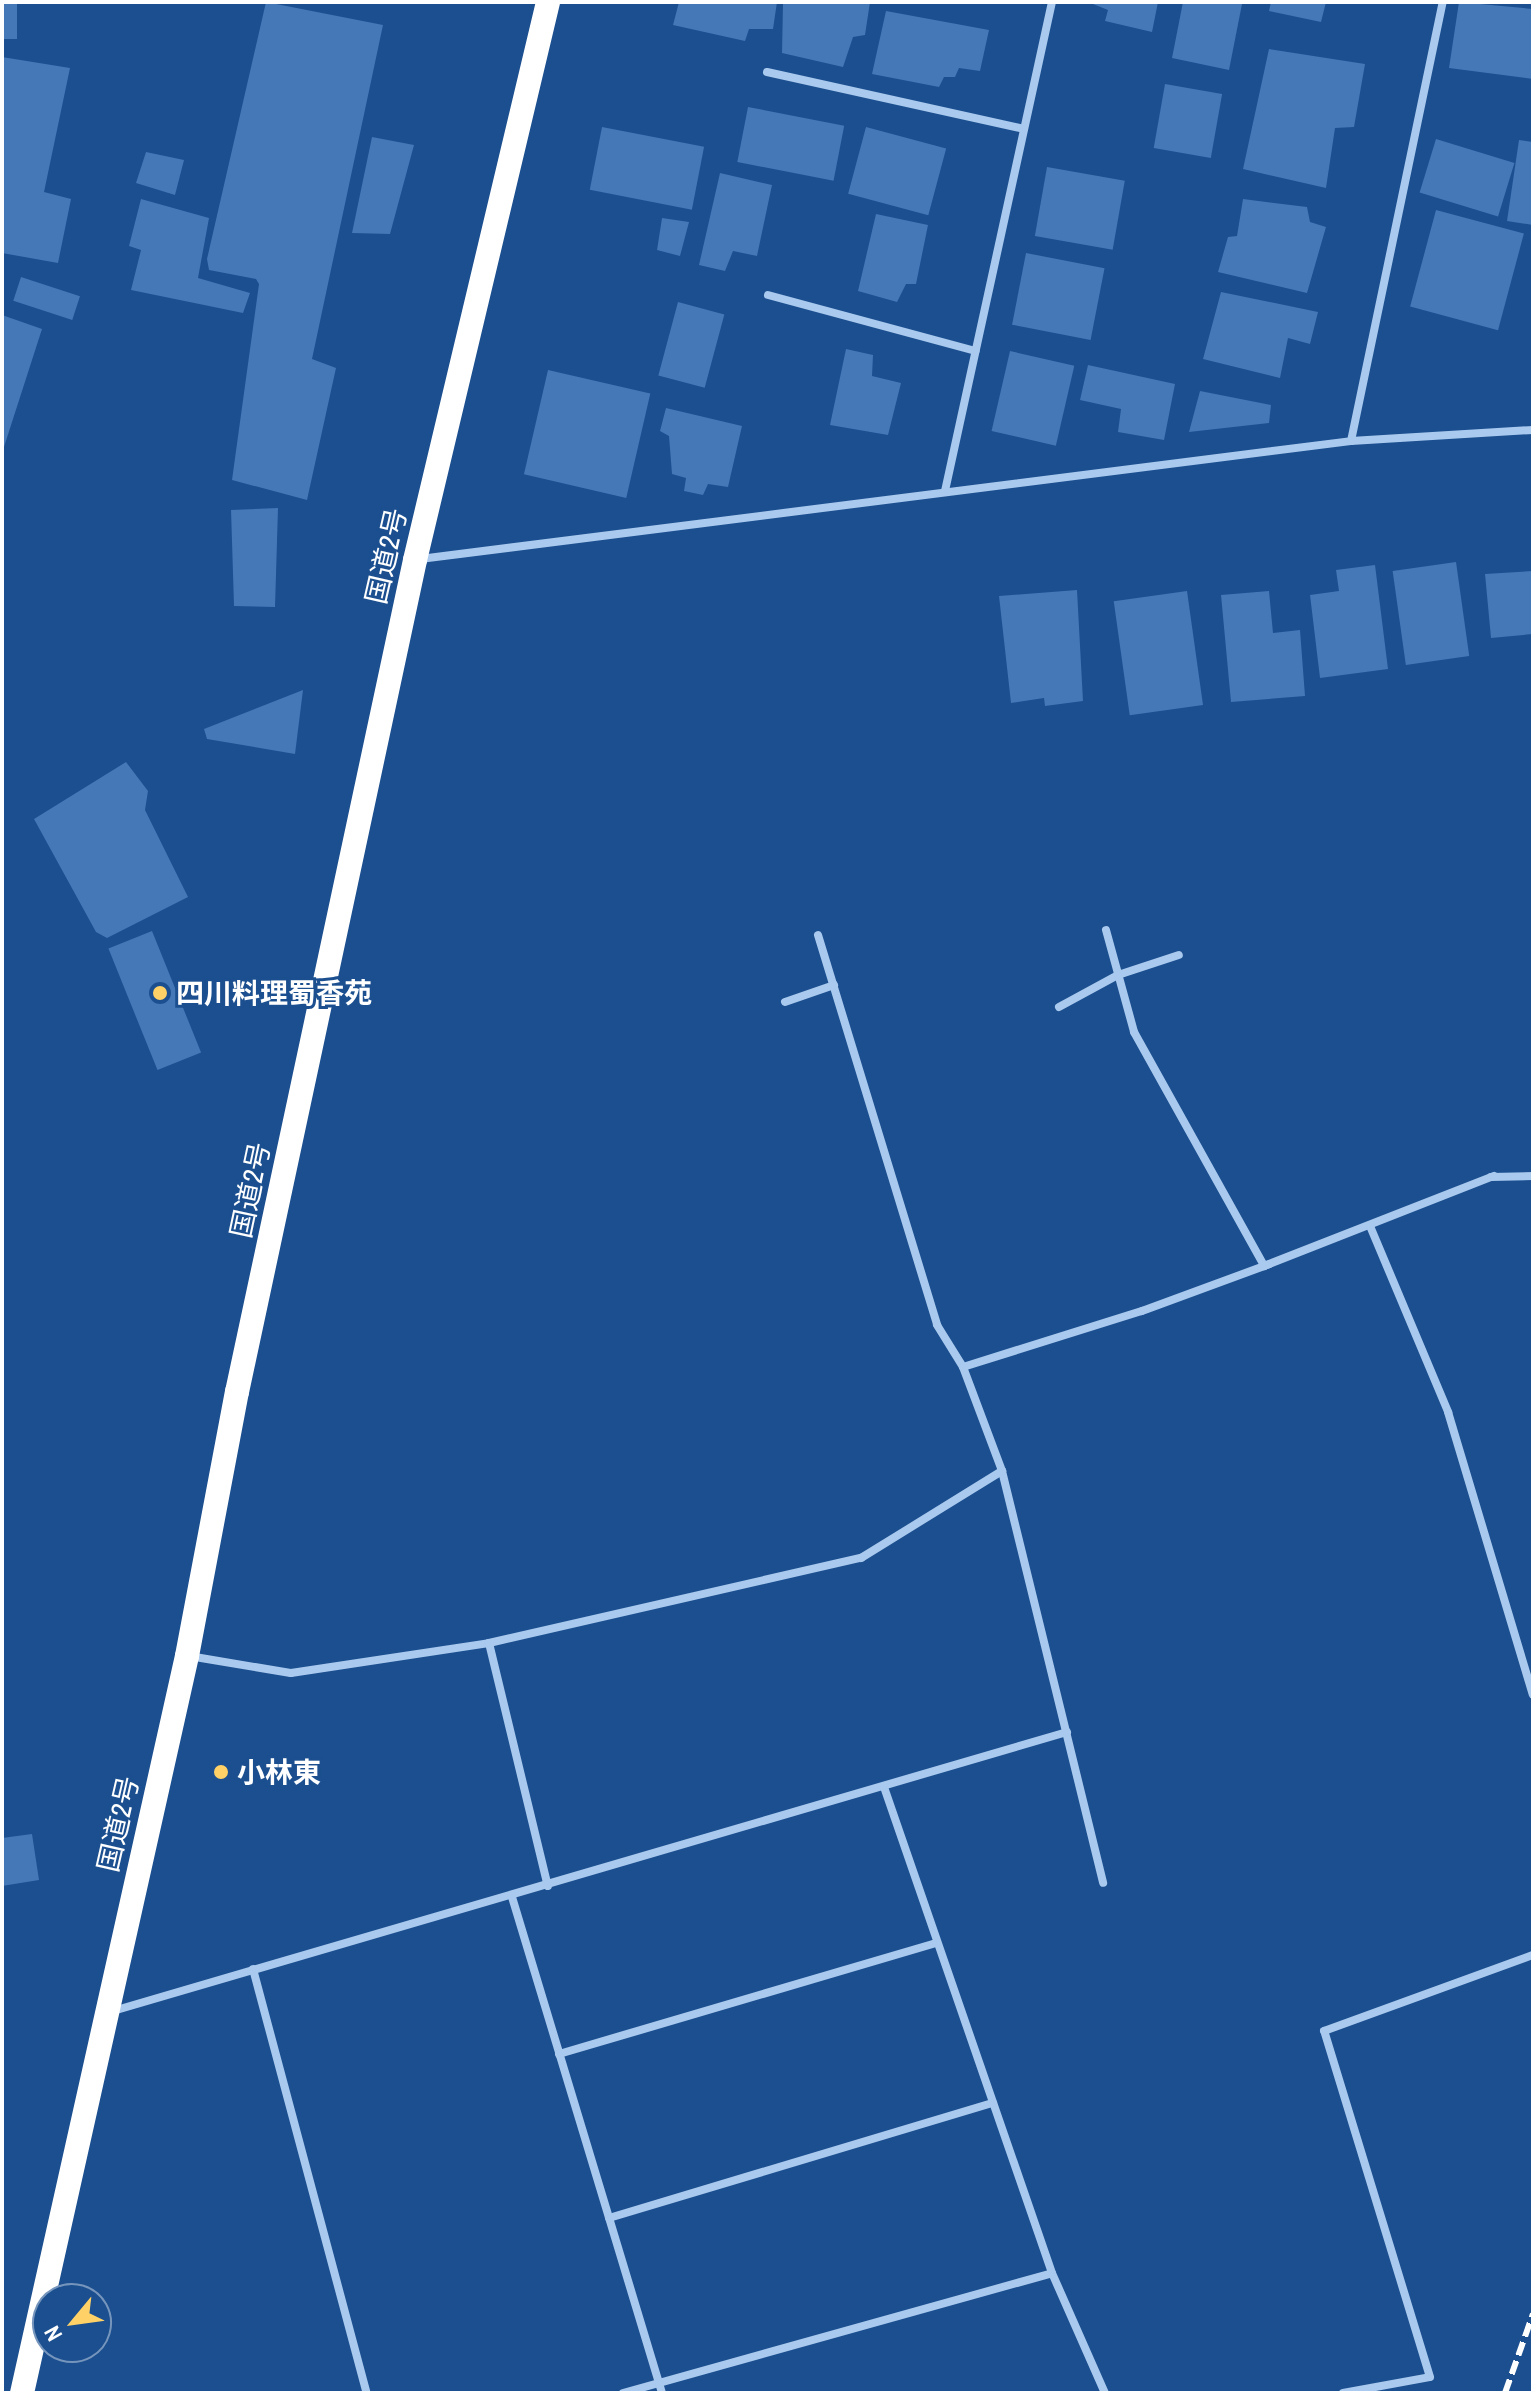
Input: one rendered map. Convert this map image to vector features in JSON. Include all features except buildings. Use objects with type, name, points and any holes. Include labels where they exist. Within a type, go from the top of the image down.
[{"type":"highway","name":"国道2号","points":[[22,2393],[187,1656],[237,1392],[415,560],[548,2]]},
{"type":"street","points":[[945,491],[1052,2]]},
{"type":"street","points":[[1351,441],[1443,2]]},
{"type":"street","points":[[767,72],[1024,129]]},
{"type":"street","points":[[768,295],[976,351]]},
{"type":"street","points":[[415,560],[1351,441],[1533,430]]},
{"type":"street","points":[[1106,930],[1134,1032],[1264,1266]]},
{"type":"street","points":[[818,935],[937,1325],[963,1367],[1002,1471],[1103,1883]]},
{"type":"street","points":[[1059,1007],[1118,975],[1179,955]]},
{"type":"street","points":[[785,1002],[834,985]]},
{"type":"street","points":[[1264,1266],[1494,1176],[1533,1176]]},
{"type":"street","points":[[963,1367],[1264,1266],[1494,1176]]},
{"type":"street","points":[[1370,1226],[1448,1412],[1533,1695]]},
{"type":"street","points":[[187,1656],[291,1673],[489,1643],[861,1558],[1002,1471]]},
{"type":"street","points":[[489,1643],[548,1886]]},
{"type":"street","points":[[105,2014],[1067,1732]]},
{"type":"street","points":[[884,1787],[1052,2273],[1105,2393]]},
{"type":"street","points":[[512,1897],[661,2389]]},
{"type":"street","points":[[559,2054],[937,1943]]},
{"type":"street","points":[[1343,2393],[1430,2377],[1324,2031],[1533,1955]]},
{"type":"street","points":[[253,1969],[367,2393]]},
{"type":"street","points":[[609,2218],[993,2103]]},
{"type":"street","points":[[623,2393],[661,2389],[1052,2273]]},
{"type":"railway","points":[[1505,2393],[1533,2314]]},
{"type":"place","name":"四川料理蜀香苑","points":[[160,993]]},
{"type":"place","name":"小林東","points":[[221,1772]]}]
